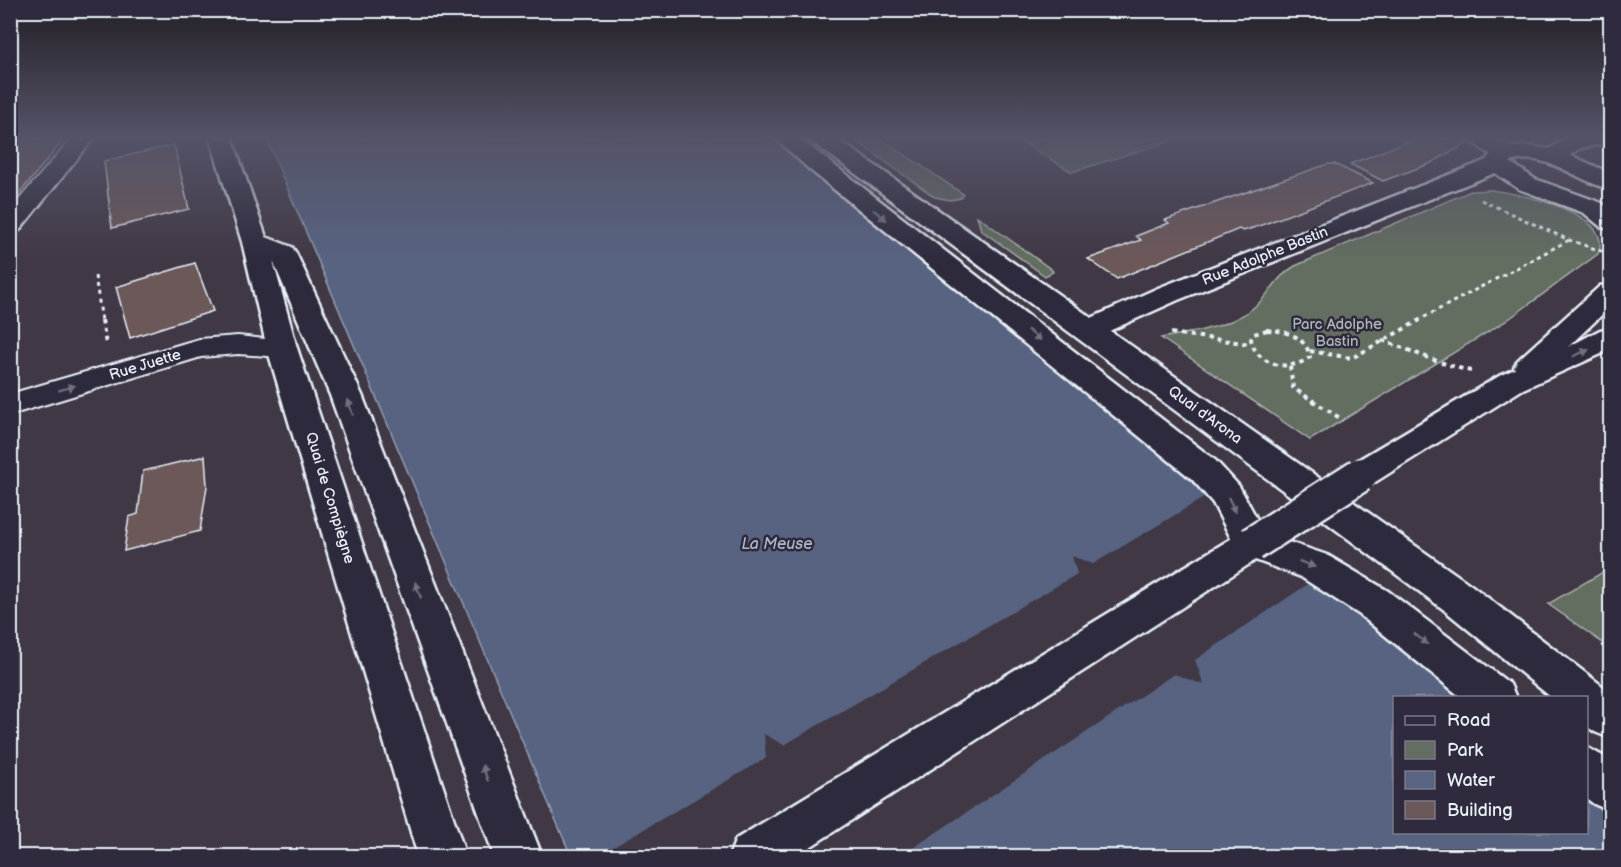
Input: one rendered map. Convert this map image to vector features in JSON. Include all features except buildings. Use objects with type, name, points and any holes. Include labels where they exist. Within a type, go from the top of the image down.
[{"type":"main road","name":"Quai de Compiègne","points":[[234,178],[255,242],[282,348],[442,856]]},
{"type":"main road","points":[[834,178],[1204,470],[1227,495],[1252,544],[1314,566],[1374,603],[1492,696]]},
{"type":"main road","name":"Quai d'Arona","points":[[878,178],[1447,590],[1583,696]]},
{"type":"main road","name":"Rue Adolphe Bastin","points":[[1088,330],[1168,294],[1458,178]]},
{"type":"main road","points":[[1521,178],[1527,184],[1593,208],[1611,222]]},
{"type":"main road","name":"Rue Adolphe Bastin","points":[[1443,185],[1527,184]]},
{"type":"main road","points":[[255,242],[283,253],[345,395],[512,842]]},
{"type":"main road","points":[[1512,382],[1611,292]]},
{"type":"main road","points":[[753,856],[1512,382],[1593,348],[1611,337]]},
{"type":"main road","name":"Quai d'Arona","points":[[1588,700],[1611,718]]},
{"type":"main road","points":[[1588,770],[1611,788]]},
{"type":"street","points":[[10,226],[49,178]]},
{"type":"street","name":"Rue Juette","points":[[10,405],[199,348],[238,345],[282,348]]},
{"type":"path","points":[[1443,185],[1569,240],[1611,254]]},
{"type":"path","points":[[1310,351],[1352,358],[1569,240]]},
{"type":"path","points":[[95,276],[106,344]]},
{"type":"path","points":[[1171,333],[1250,344],[1260,356],[1280,365],[1290,366],[1307,362],[1310,357],[1310,351],[1302,340],[1276,330],[1254,334],[1250,344]]},
{"type":"path","points":[[1382,340],[1427,356],[1440,364]]},
{"type":"path","points":[[1290,366],[1293,388],[1343,420]]},
{"type":"green space","points":[[909,178],[940,178],[963,194],[961,198],[950,200],[935,197]]},
{"type":"green space","name":"Parc Adolphe Bastin","points":[[1491,190],[1542,201],[1579,216],[1593,227],[1600,239],[1598,254],[1506,321],[1310,440],[1161,338],[1201,331],[1227,323],[1260,302],[1280,278],[1295,266],[1471,191]]},
{"type":"green space","points":[[977,216],[1053,272],[1045,276],[981,230]]},
{"type":"green space","points":[[1610,568],[1610,648],[1548,604]]},
{"type":"water","name":"La Meuse","points":[[283,178],[822,178],[1465,696],[1393,696],[1393,834],[1588,834],[1588,796],[1610,814],[1610,856],[571,856]]},
{"type":"pier","points":[[1215,491],[1320,576],[1195,660],[1204,685],[1174,674],[901,856],[598,856],[766,758],[764,734],[784,745],[1077,574],[1072,556],[1093,564]]}]
